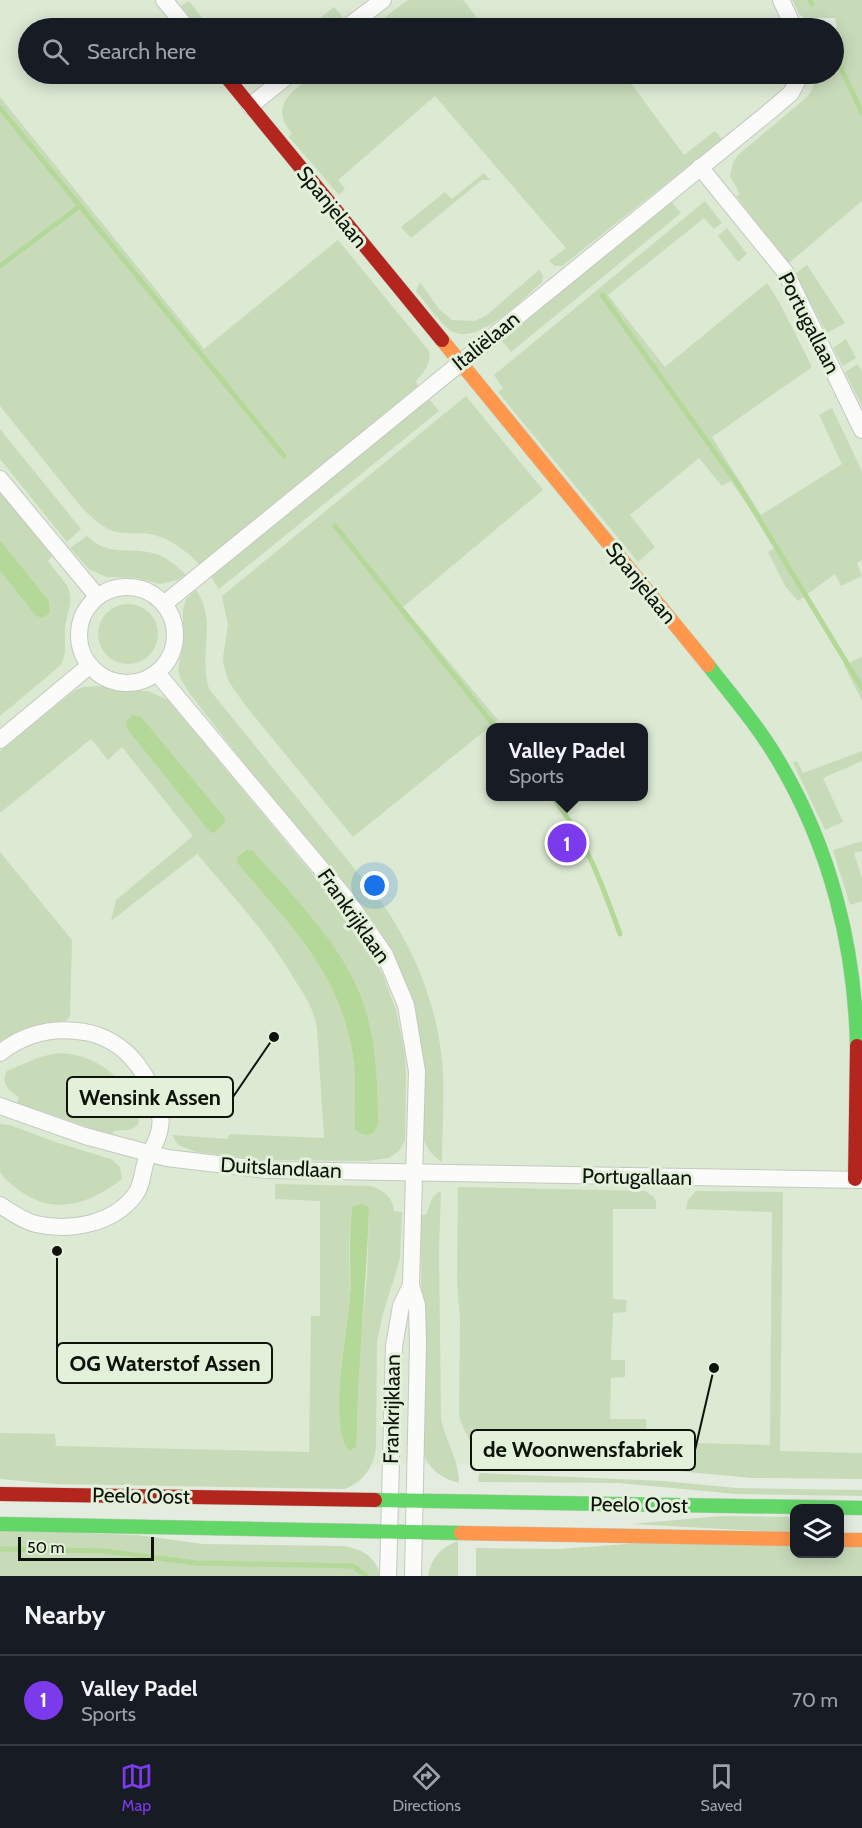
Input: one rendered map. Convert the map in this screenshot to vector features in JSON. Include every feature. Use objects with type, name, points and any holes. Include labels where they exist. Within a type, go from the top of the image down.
[{"type":"main road","name":"Spanjelaan","points":[[232,84],[756,726],[807,812],[837,895],[851,963],[857,1029],[859,1180]]},
{"type":"main road","name":"Peelo Oost","points":[[0,1494],[862,1508]]},
{"type":"main road","name":"Peelo Oost","points":[[0,1524],[790,1539]]},
{"type":"main road","points":[[844,1540],[862,1540]]},
{"type":"street","points":[[164,0],[179,18]]},
{"type":"street","points":[[359,18],[383,0]]},
{"type":"street","points":[[781,0],[789,18]]},
{"type":"street","points":[[250,106],[278,84]]},
{"type":"street","name":"Italiëlaan","points":[[164,604],[791,93],[796,84]]},
{"type":"street","name":"Portugallaan","points":[[700,167],[786,273],[862,430]]},
{"type":"street","points":[[0,479],[98,596]]},
{"type":"street","points":[[132,586],[144,590],[164,604],[175,627],[175,640],[169,658],[157,673],[146,680],[122,683],[109,680],[89,666],[81,652],[78,637],[80,621],[87,608],[98,596],[114,588],[132,586]]},
{"type":"street","points":[[0,740],[89,666]]},
{"type":"street","name":"Frankrijklaan","points":[[157,673],[348,901],[385,955],[406,1005],[417,1071],[411,1285],[417,1305],[418,1343],[416,1501]]},
{"type":"street","points":[[0,1053],[20,1040],[44,1031],[69,1029],[93,1034],[116,1044],[135,1060],[150,1081],[160,1113],[160,1128],[156,1144],[146,1161],[140,1186],[128,1203],[111,1215],[93,1223],[65,1228],[34,1224],[0,1205]]},
{"type":"street","name":"Duitslandlaan","points":[[0,1106],[85,1136],[175,1159],[268,1170],[413,1173]]},
{"type":"street","name":"Portugallaan","points":[[413,1173],[859,1180]]},
{"type":"street","name":"Frankrijklaan","points":[[391,1500],[394,1346],[401,1305],[411,1285]]},
{"type":"street","points":[[388,1576],[391,1500]]},
{"type":"street","points":[[413,1576],[416,1501]]},
{"type":"shaded area","points":[[0,0],[781,0],[789,18],[18,18],[18,84],[835,84],[862,133],[862,1462],[0,1467]]},
{"type":"shaded area","points":[[408,0],[463,0],[477,18],[384,18]]},
{"type":"shaded area","points":[[792,0],[862,0],[862,201],[790,262],[787,262],[736,196],[740,194],[730,176],[733,163],[738,155],[807,97],[814,84],[844,84],[844,18],[804,18],[799,14]]},
{"type":"shaded area","points":[[189,1],[202,18],[191,18],[181,6]]},
{"type":"shaded area","points":[[334,7],[343,18],[320,18]]},
{"type":"shaded area","points":[[302,84],[631,84],[684,155],[715,131],[722,139],[562,266],[555,266],[549,261],[566,248],[435,96],[338,180],[345,189],[339,195],[289,137],[292,133],[282,114],[283,106]]},
{"type":"shaded area","points":[[0,97],[204,349],[338,240],[429,351],[428,364],[416,381],[418,386],[200,565],[173,543],[161,537],[113,531],[97,522],[83,509],[0,406]]},
{"type":"shaded area","points":[[484,173],[490,180],[482,180],[411,238],[401,227],[445,192],[452,199]]},
{"type":"shaded area","points":[[671,201],[681,213],[511,352],[501,340]]},
{"type":"shaded area","points":[[705,201],[722,223],[714,229],[704,218],[608,295],[665,367],[767,283],[779,302],[812,367],[712,437],[761,515],[842,464],[819,415],[832,408],[862,471],[862,560],[857,563],[862,576],[841,586],[835,574],[798,601],[785,586],[768,552],[776,547],[731,481],[722,486],[699,458],[630,515],[655,547],[638,562],[498,392],[503,388],[494,375]]},
{"type":"shaded area","points":[[727,228],[747,254],[738,262],[718,236]]},
{"type":"shaded area","points":[[807,265],[845,323],[827,333],[796,278],[796,273]]},
{"type":"shaded area","points":[[539,270],[543,275],[542,282],[497,321],[470,333],[457,333],[446,327],[416,291],[420,282],[439,309],[452,320],[475,321],[487,315]]},
{"type":"shaded area","points":[[846,339],[856,358],[843,366],[833,348]]},
{"type":"shaded area","points":[[858,364],[862,372],[862,406],[845,372]]},
{"type":"shaded area","points":[[466,396],[543,490],[403,607],[498,720],[494,723],[486,723],[486,730],[353,837],[245,705],[229,682],[223,658],[228,625],[222,596]]},
{"type":"shaded area","points":[[429,399],[439,411],[219,589],[211,577]]},
{"type":"shaded area","points":[[0,429],[81,529],[67,542],[0,459]]},
{"type":"shaded area","points":[[0,491],[53,555],[48,561],[68,587],[70,604],[65,626],[65,653],[61,665],[0,716],[0,571],[36,616],[50,606],[49,601],[0,540]]},
{"type":"shaded area","points":[[87,536],[104,547],[159,555],[186,575],[160,584],[137,578],[106,577],[89,569],[70,548]]},
{"type":"shaded area","points":[[0,540],[49,601],[50,612],[45,616],[36,616],[0,571]]},
{"type":"shaded area","points":[[196,590],[206,613],[205,663],[209,689],[383,904],[404,938],[421,974],[433,1012],[441,1052],[444,1093],[442,1162],[429,1150],[422,1135],[411,997],[389,948],[348,887],[250,771],[180,678],[178,670],[183,643],[183,609],[186,599]]},
{"type":"shaded area","points":[[128,604],[145,609],[153,617],[158,634],[153,651],[145,659],[128,664],[111,659],[103,651],[98,634],[103,617],[111,609]]},
{"type":"shaded area","points":[[862,657],[862,701],[844,665]]},
{"type":"shaded area","points":[[99,686],[124,691],[148,691],[168,700],[310,871],[370,949],[396,1010],[404,1048],[405,1141],[399,1151],[389,1158],[367,1161],[263,1160],[196,1152],[178,1145],[172,1135],[228,1139],[229,1134],[324,1138],[316,1021],[306,998],[274,948],[197,854],[111,921],[116,900],[193,836],[122,747],[108,760],[91,739],[0,813],[0,751],[74,691],[83,687]],"holes":[[[132,716],[141,717],[214,833],[127,729]],[[237,863],[285,888],[327,937],[372,1134],[354,1122],[355,1074],[349,1035],[328,980],[296,932]]]},
{"type":"shaded area","points":[[132,715],[141,717],[225,818],[225,822],[214,833],[210,832],[127,729],[126,722]]},
{"type":"shaded area","points":[[862,751],[862,761],[823,778],[843,822],[825,830],[793,763],[797,761],[803,773]]},
{"type":"shaded area","points":[[862,841],[862,851],[854,853],[862,878],[862,901],[850,905],[833,850]]},
{"type":"shaded area","points":[[246,850],[252,850],[320,928],[349,971],[360,994],[371,1032],[376,1071],[378,1124],[371,1134],[365,1135],[355,1129],[354,1065],[348,1033],[339,1005],[327,979],[296,932],[237,863],[237,858]]},
{"type":"shaded area","points":[[0,852],[72,940],[70,1016],[66,1021],[32,1028],[0,1042]]},
{"type":"shaded area","points":[[58,1053],[87,1058],[111,1072],[129,1094],[139,1122],[137,1125],[128,1130],[114,1131],[112,1135],[17,1103],[19,1097],[5,1083],[7,1071],[40,1057]]},
{"type":"shaded area","points":[[0,1124],[10,1125],[111,1159],[120,1167],[122,1179],[96,1195],[70,1204],[57,1205],[30,1197],[9,1182],[0,1171]]},
{"type":"shaded area","points":[[275,1184],[371,1186],[387,1195],[394,1211],[402,1212],[400,1259],[382,1317],[377,1342],[376,1448],[370,1468],[362,1478],[345,1489],[54,1484],[0,1479],[0,1433],[55,1434],[56,1446],[309,1452],[311,1316],[320,1316],[320,1201],[275,1199]],"holes":[[[352,1208],[369,1212],[367,1277],[359,1356],[356,1447],[350,1451],[340,1407],[343,1351],[350,1297],[349,1242]]]},
{"type":"shaded area","points":[[458,1187],[645,1191],[654,1197],[656,1209],[613,1209],[613,1299],[627,1300],[626,1312],[613,1313],[611,1360],[625,1360],[625,1377],[611,1378],[610,1419],[646,1419],[647,1442],[770,1445],[772,1212],[686,1209],[688,1200],[696,1191],[783,1192],[780,1451],[862,1453],[862,1479],[752,1478],[601,1464],[477,1462],[459,1415]]},
{"type":"shaded area","points":[[441,1192],[439,1250],[441,1419],[455,1458],[459,1483],[436,1472],[422,1450],[421,1215],[426,1215],[432,1198]]},
{"type":"shaded area","points":[[361,1204],[368,1206],[369,1212],[356,1447],[350,1451],[343,1440],[339,1401],[350,1296],[352,1207]]},
{"type":"shaded area","points":[[479,1473],[663,1481],[737,1488],[862,1490],[862,1496],[736,1494],[619,1483],[478,1482]]},
{"type":"shaded area","points":[[721,1516],[790,1517],[790,1533],[631,1524]]},
{"type":"shaded area","points":[[0,1530],[138,1535],[203,1544],[345,1546],[368,1555],[376,1564],[380,1576],[0,1576]]},
{"type":"shaded area","points":[[458,1541],[458,1576],[428,1576],[438,1554],[447,1546]]},
{"type":"shaded area","points":[[641,1543],[790,1546],[790,1558],[844,1558],[844,1546],[862,1547],[862,1576],[476,1576],[476,1548],[559,1549]]},
{"type":"waterway","points":[[810,0],[812,4]]},
{"type":"waterway","points":[[844,74],[862,113]]},
{"type":"waterway","points":[[0,108],[284,456]]},
{"type":"waterway","points":[[0,266],[80,206]]},
{"type":"waterway","points":[[602,295],[739,486],[862,688]]},
{"type":"waterway","points":[[335,526],[492,723]]},
{"type":"waterway","points":[[556,801],[584,845],[620,934]]},
{"type":"waterway","points":[[0,1549],[104,1551],[196,1563],[353,1566],[366,1576]]},
{"type":"traffic: fast","points":[[708,665],[770,747],[812,827],[825,862],[845,935],[851,971],[857,1046]]},
{"type":"traffic: fast","points":[[375,1500],[862,1508]]},
{"type":"traffic: fast","points":[[0,1524],[461,1533]]},
{"type":"traffic: slow","points":[[442,340],[708,665]]},
{"type":"traffic: slow","points":[[461,1533],[790,1539]]},
{"type":"traffic: slow","points":[[844,1540],[862,1540]]},
{"type":"traffic: jam","points":[[232,84],[442,340]]},
{"type":"traffic: jam","points":[[855,1179],[857,1046]]},
{"type":"traffic: jam","points":[[0,1494],[375,1500]]},
{"type":"place","name":"Valley Padel","points":[[567,843]]},
{"type":"place","name":"Wensink Assen","points":[[274,1037]]},
{"type":"place","name":"OG Waterstof Assen","points":[[57,1251]]},
{"type":"place","name":"de Woonwensfabriek","points":[[714,1368]]}]
